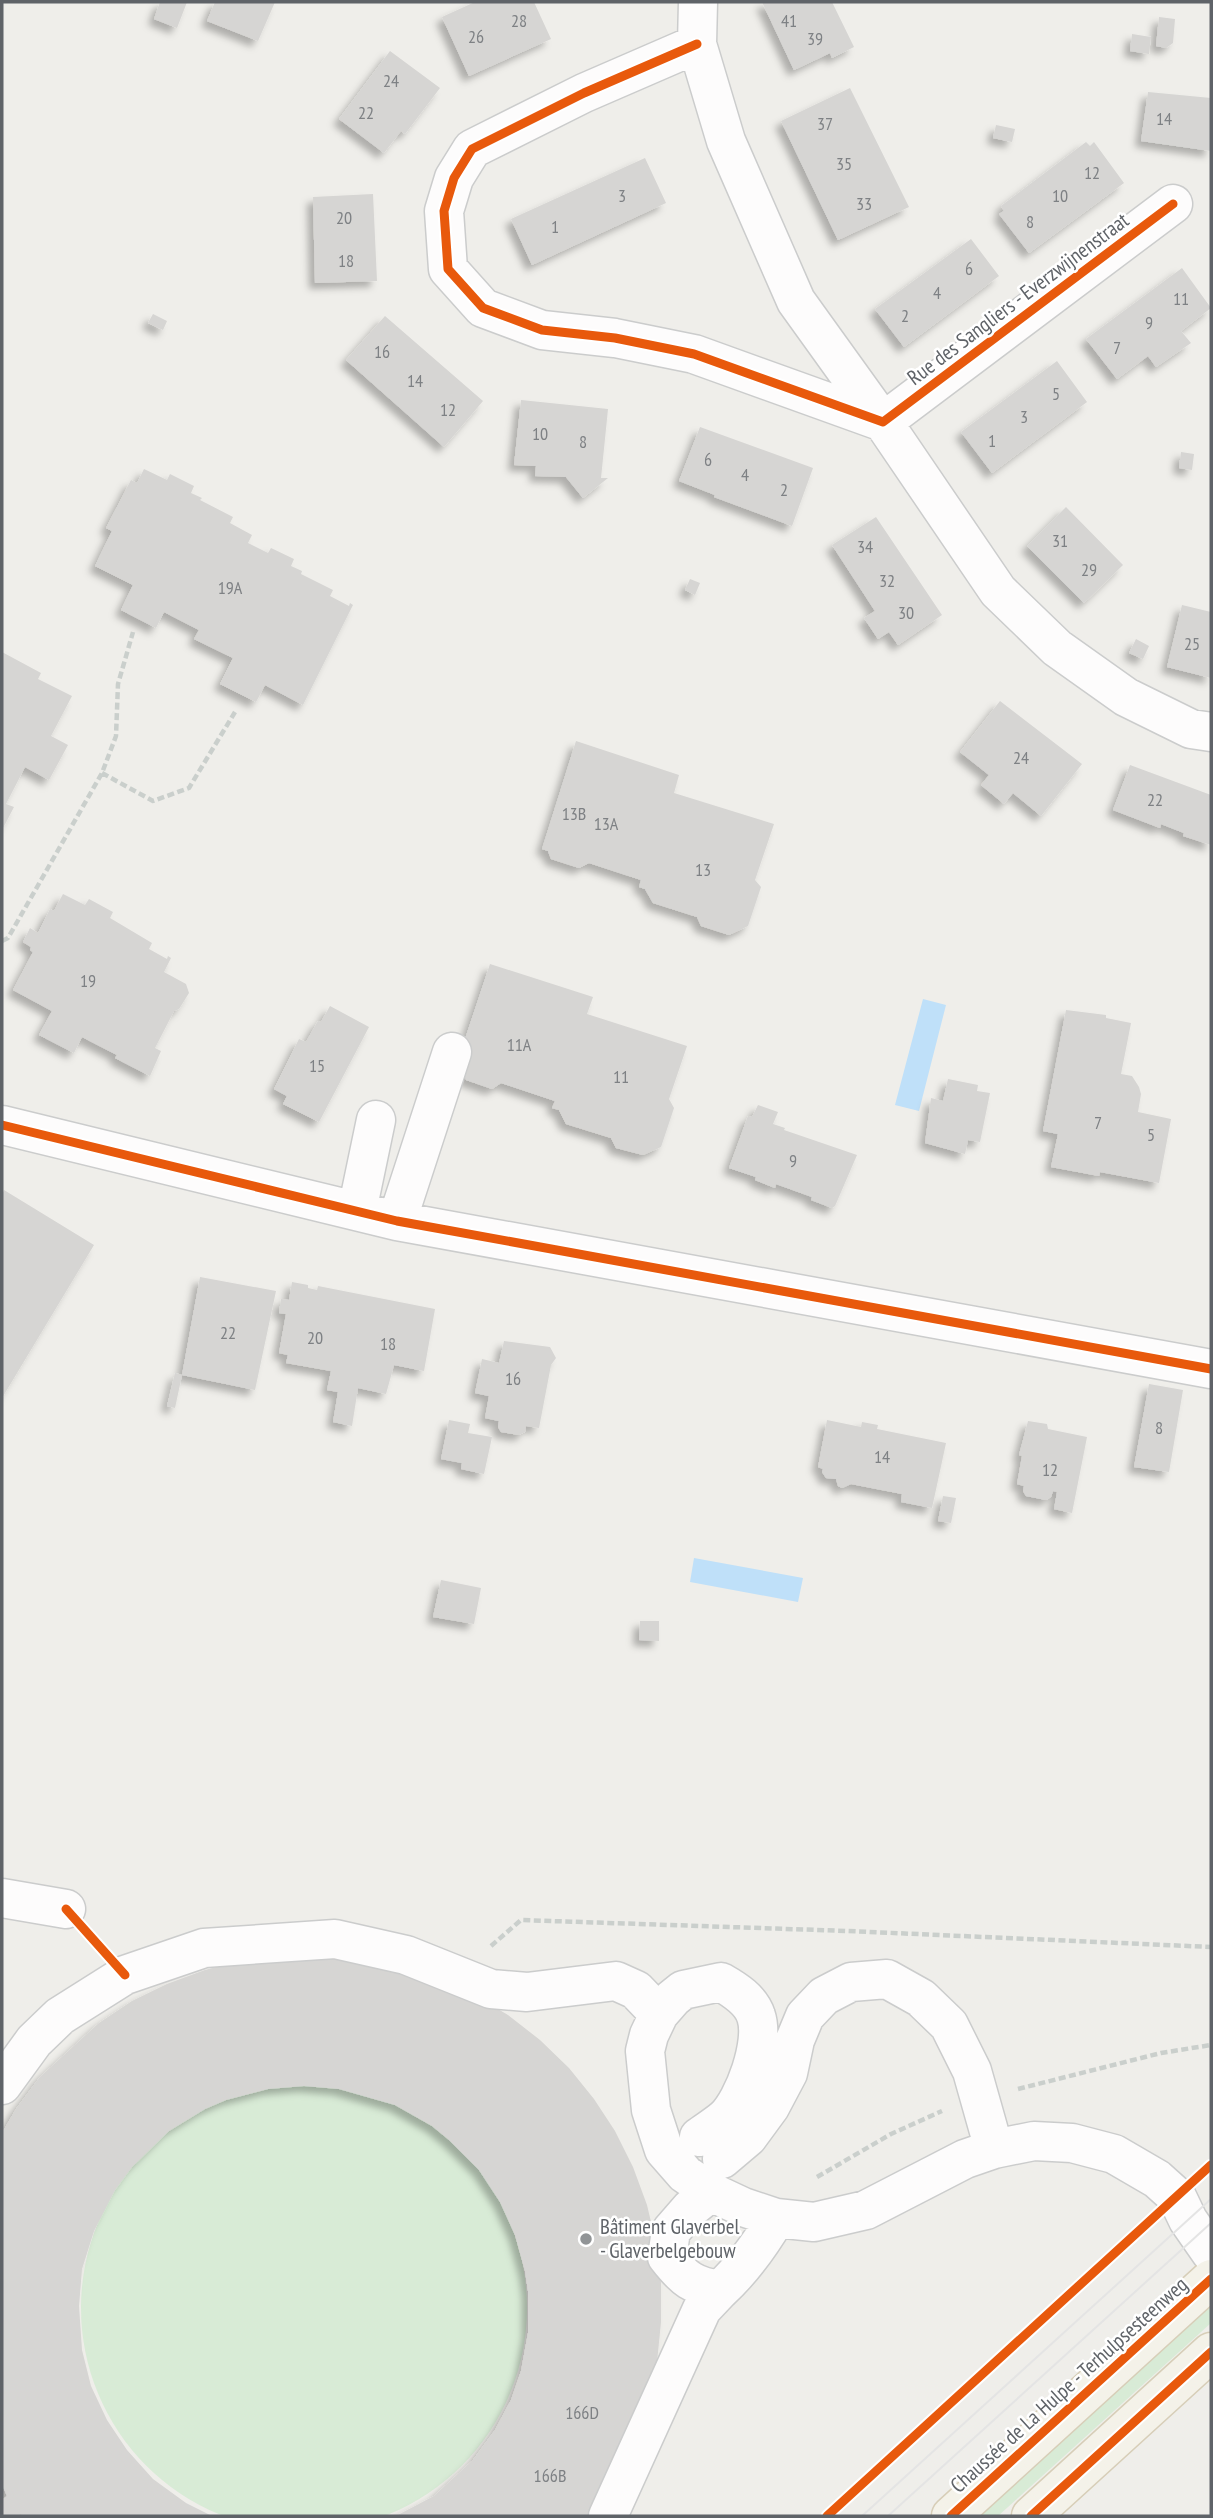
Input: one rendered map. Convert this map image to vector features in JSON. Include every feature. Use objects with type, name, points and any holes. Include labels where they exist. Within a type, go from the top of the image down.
[{"type":"main road","name":"Chaussée de La Hulpe - Terhulpsesteenweg","points":[[951,2516],[1211,2279]]},
{"type":"main road","points":[[1031,2516],[1211,2352]]},
{"type":"street","points":[[698,2],[697,44],[726,141],[796,301],[883,422],[998,591],[1057,648],[1126,697],[1191,729],[1211,732]]},
{"type":"street","points":[[697,44],[584,93],[472,149],[454,178],[444,211],[449,269],[483,308],[542,330],[615,338],[694,354],[883,422]]},
{"type":"street","name":"Rue des Sangliers - Everzwijnenstraat","points":[[883,422],[1173,204]]},
{"type":"street","points":[[397,1221],[452,1052]]},
{"type":"street","points":[[357,1211],[376,1120]]},
{"type":"street","points":[[2,1125],[397,1221],[1211,1369]]},
{"type":"street","points":[[2,1898],[66,1909]]},
{"type":"street","points":[[2,2085],[34,2041],[60,2016],[125,1975],[204,1948],[335,1939],[406,1955],[491,1989],[527,1992],[616,1981],[636,1990],[659,2014]]},
{"type":"street","points":[[720,2290],[702,2288],[682,2277],[667,2258],[671,2231],[691,2207],[711,2163],[727,2116],[750,2077],[757,2048],[756,2016],[741,1994],[721,1982],[683,1990],[659,2014],[645,2051],[651,2110],[664,2150],[685,2174],[711,2163],[748,2137],[770,2107],[788,2073],[794,2040],[805,2016],[824,1996],[851,1982],[887,1979],[920,1998],[949,2025],[972,2071],[994,2149]]},
{"type":"street","points":[[711,2163],[743,2207],[776,2218],[814,2222],[866,2210],[965,2159],[994,2149],[1034,2141],[1072,2143],[1114,2154],[1157,2179],[1177,2197],[1188,2220],[1211,2253]]},
{"type":"street","points":[[608,2516],[702,2309],[737,2274],[776,2218]]},
{"type":"path","points":[[2,941],[8,938],[102,773],[116,736],[118,684],[133,632]]},
{"type":"path","points":[[102,773],[153,801],[189,788],[235,712]]},
{"type":"path","points":[[486,1951],[521,1920],[1211,1947]]},
{"type":"green space","points":[[304,2085],[347,2089],[389,2102],[428,2123],[462,2150],[489,2184],[510,2223],[523,2265],[527,2308],[523,2351],[510,2393],[489,2432],[462,2466],[428,2493],[389,2514],[347,2527],[304,2531],[261,2527],[219,2514],[180,2493],[146,2466],[119,2432],[98,2393],[85,2351],[81,2308],[85,2265],[98,2223],[119,2184],[146,2150],[180,2123],[219,2102],[261,2089]]},
{"type":"green space","points":[[1211,2303],[1211,2323],[998,2516],[978,2516]]},
{"type":"water","points":[[923,999],[946,1005],[919,1111],[895,1105]]},
{"type":"water","points":[[694,1558],[803,1578],[798,1602],[690,1582]]},
{"type":"building","points":[[160,2],[187,2],[177,28],[154,19]]},
{"type":"building","points":[[215,2],[275,2],[258,41],[207,21]]},
{"type":"building","points":[[475,2],[534,2],[551,39],[469,76],[442,17]]},
{"type":"building","points":[[762,2],[832,2],[854,47],[832,58],[830,53],[794,70]]},
{"type":"building","points":[[1159,17],[1175,19],[1173,43],[1166,48],[1156,46]]},
{"type":"building","points":[[1132,34],[1151,37],[1149,54],[1130,51]]},
{"type":"building","points":[[390,51],[440,88],[405,134],[401,131],[384,153],[339,119]]},
{"type":"building","points":[[850,88],[909,207],[838,240],[781,121]]},
{"type":"building","points":[[1148,92],[1211,98],[1211,151],[1141,141]]},
{"type":"building","points":[[996,125],[1015,129],[1012,142],[993,138]]},
{"type":"building","points":[[1086,142],[1090,146],[1094,142],[1124,183],[1029,253],[999,214],[1004,211],[1001,206]]},
{"type":"building","points":[[645,158],[666,203],[532,265],[511,219]]},
{"type":"building","points":[[373,194],[377,281],[315,283],[313,197]]},
{"type":"building","points":[[971,239],[999,276],[904,347],[875,309]]},
{"type":"building","points":[[1182,268],[1211,308],[1181,331],[1191,343],[1156,367],[1148,356],[1117,379],[1086,339]]},
{"type":"building","points":[[153,314],[167,321],[163,330],[148,323]]},
{"type":"building","points":[[385,316],[483,401],[444,447],[346,360]]},
{"type":"building","points":[[1057,361],[1087,402],[992,473],[961,432]]},
{"type":"building","points":[[521,400],[608,409],[601,478],[608,478],[583,498],[566,477],[535,476],[536,466],[514,465]]},
{"type":"building","points":[[700,427],[813,468],[792,526],[679,481]]},
{"type":"building","points":[[1181,452],[1194,454],[1192,470],[1179,468]]},
{"type":"building","points":[[144,469],[167,480],[170,474],[194,486],[191,493],[233,517],[230,523],[252,535],[248,543],[268,553],[271,548],[294,559],[291,566],[302,571],[301,574],[333,590],[330,596],[349,606],[350,603],[353,605],[303,705],[265,685],[256,702],[220,684],[233,658],[194,639],[199,630],[164,612],[156,628],[121,610],[133,585],[95,566],[112,531],[106,528],[131,480],[137,483]]},
{"type":"building","points":[[1066,507],[1123,565],[1084,603],[1027,546]]},
{"type":"building","points":[[876,517],[942,615],[898,645],[889,632],[878,639],[864,618],[875,611],[832,545]]},
{"type":"building","points":[[690,579],[700,583],[695,595],[685,590]]},
{"type":"building","points":[[1182,605],[1211,612],[1211,678],[1167,667]]},
{"type":"building","points":[[1136,639],[1149,646],[1143,659],[1129,653]]},
{"type":"building","points":[[2,652],[41,673],[38,679],[72,696],[51,736],[68,745],[49,780],[25,767],[6,804],[14,807],[2,830]]},
{"type":"building","points":[[1000,701],[1082,764],[1041,816],[1013,793],[1004,804],[981,785],[989,775],[960,752]]},
{"type":"building","points":[[576,741],[679,775],[674,793],[774,824],[755,880],[761,887],[748,926],[729,935],[701,926],[697,917],[653,903],[645,889],[639,887],[641,880],[589,863],[579,868],[551,859],[548,851],[542,849]]},
{"type":"building","points":[[1130,765],[1211,795],[1211,845],[1183,836],[1184,833],[1161,824],[1160,828],[1113,810]]},
{"type":"building","points":[[63,894],[85,905],[89,899],[113,912],[110,918],[152,943],[149,949],[167,959],[168,956],[171,958],[164,972],[186,984],[189,993],[179,1009],[174,1011],[155,1048],[161,1051],[150,1076],[82,1037],[74,1053],[39,1035],[52,1011],[13,990],[33,952],[31,947],[23,942],[30,928],[38,933],[50,909],[54,911]]},
{"type":"building","points":[[490,964],[593,997],[587,1014],[687,1046],[669,1099],[674,1108],[661,1147],[643,1155],[616,1148],[611,1138],[566,1124],[559,1110],[552,1108],[555,1101],[501,1083],[492,1089],[466,1080],[463,1072],[455,1069]]},
{"type":"building","points":[[330,1006],[369,1027],[319,1122],[283,1104],[287,1096],[274,1089],[299,1039],[306,1042]]},
{"type":"building","points":[[1066,1010],[1106,1015],[1106,1018],[1131,1023],[1121,1074],[1132,1076],[1139,1087],[1141,1094],[1138,1112],[1171,1119],[1159,1183],[1100,1172],[1099,1176],[1051,1167],[1058,1134],[1043,1131]]},
{"type":"building","points":[[948,1079],[978,1085],[977,1091],[990,1093],[980,1142],[968,1140],[965,1154],[925,1143],[931,1098],[943,1101]]},
{"type":"building","points":[[758,1105],[778,1112],[773,1124],[785,1128],[784,1130],[857,1155],[835,1206],[832,1208],[811,1200],[812,1197],[776,1184],[775,1188],[755,1180],[756,1177],[729,1168],[748,1116],[752,1117]]},
{"type":"building","points":[[4,1190],[94,1245],[2,1398],[2,1195]]},
{"type":"building","points":[[200,1277],[276,1291],[255,1390],[182,1375]]},
{"type":"building","points":[[292,1282],[317,1290],[318,1286],[435,1309],[424,1371],[394,1365],[386,1394],[358,1388],[352,1426],[333,1422],[338,1392],[327,1390],[331,1371],[286,1363],[288,1355],[279,1353],[286,1314],[279,1313],[281,1299],[289,1300]]},
{"type":"building","points":[[504,1341],[550,1347],[556,1358],[551,1365],[539,1428],[526,1426],[525,1432],[519,1435],[501,1432],[499,1421],[485,1418],[489,1396],[475,1393],[482,1359],[499,1363]]},
{"type":"building","points":[[175,1373],[182,1375],[175,1408],[167,1406]]},
{"type":"building","points":[[1149,1384],[1183,1390],[1169,1472],[1134,1467]]},
{"type":"building","points":[[449,1420],[470,1424],[468,1433],[492,1437],[484,1474],[461,1469],[462,1463],[441,1459]]},
{"type":"building","points":[[827,1420],[861,1427],[862,1422],[878,1425],[877,1429],[946,1443],[932,1508],[901,1502],[902,1494],[851,1484],[842,1488],[838,1486],[836,1479],[826,1478],[823,1469],[818,1467]]},
{"type":"building","points":[[1028,1421],[1047,1424],[1048,1429],[1087,1437],[1072,1513],[1054,1509],[1057,1492],[1053,1491],[1051,1497],[1046,1500],[1026,1496],[1024,1486],[1017,1484],[1022,1456],[1019,1455]]},
{"type":"building","points":[[943,1496],[956,1498],[951,1523],[938,1521]]},
{"type":"building","points":[[441,1580],[481,1588],[474,1624],[433,1617]]},
{"type":"building","points":[[640,1621],[659,1621],[659,1641],[639,1640]]},
{"type":"building","name":"Bâtiment Glaverbel - Glaverbelgebouw","points":[[362,1958],[474,1995],[508,2015],[540,2040],[569,2068],[615,2131],[633,2167],[647,2205],[656,2243],[661,2283],[657,2362],[592,2516],[396,2516],[434,2496],[473,2460],[495,2430],[511,2400],[521,2371],[528,2333],[525,2271],[515,2235],[500,2202],[479,2170],[449,2140],[432,2126],[395,2105],[339,2089],[304,2086],[268,2089],[226,2100],[205,2109],[169,2131],[132,2167],[115,2190],[94,2231],[82,2269],[79,2306],[82,2350],[91,2386],[107,2420],[127,2450],[153,2479],[186,2503],[212,2516],[2,2516],[2,2500],[7,2496],[2,2484],[2,2133],[16,2109],[40,2077],[99,2023],[132,2001],[167,1984],[243,1960]]},
{"type":"tram line","points":[[862,2516],[1211,2199]]},
{"type":"tram line","points":[[888,2516],[1211,2223]]},
{"type":"cycle path","points":[[697,44],[584,93],[472,149],[454,178],[444,211],[448,269],[483,308],[542,330],[615,338],[694,354],[883,422],[1173,204]]},
{"type":"cycle path","points":[[2,1125],[397,1221],[1211,1369]]},
{"type":"cycle path","points":[[66,1909],[125,1975]]},
{"type":"cycle path","points":[[827,2516],[1211,2165]]},
{"type":"cycle path","points":[[951,2516],[1211,2279]]},
{"type":"cycle path","points":[[1031,2516],[1211,2352]]},
{"type":"place","name":"Bâtiment Glaverbel - Glaverbelgebouw","points":[[586,2239]]}]
